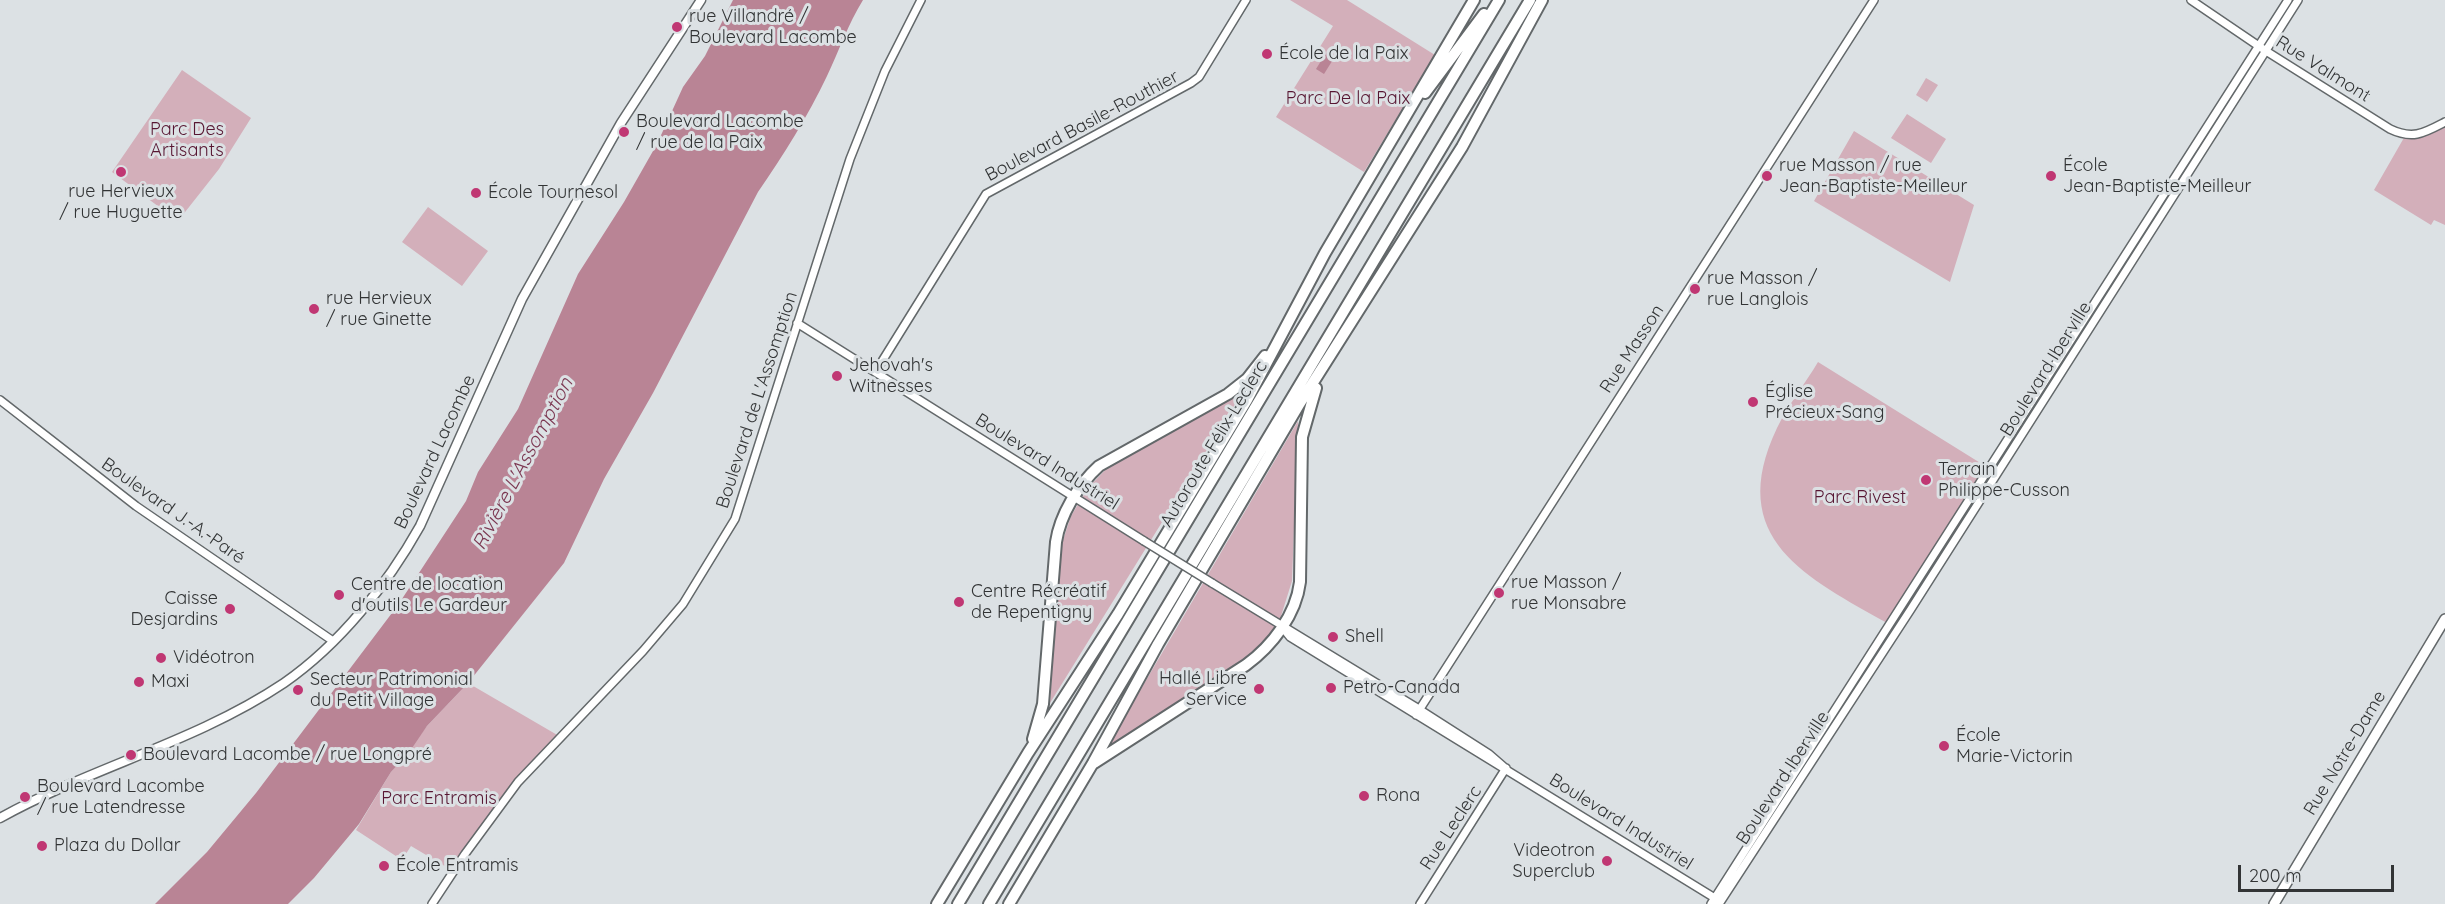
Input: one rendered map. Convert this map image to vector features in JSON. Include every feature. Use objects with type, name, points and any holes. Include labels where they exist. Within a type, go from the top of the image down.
[{"type":"highway","points":[[937,904],[1028,753],[1119,614],[1252,392],[1325,253],[1474,0]]},
{"type":"highway","points":[[1400,127],[1497,0]]},
{"type":"highway","name":"Autoroute Félix-Leclerc","points":[[958,904],[1497,0]]},
{"type":"highway","points":[[989,904],[1530,0]]},
{"type":"highway","points":[[1009,904],[1093,763],[1158,644],[1327,362],[1462,147],[1542,0]]},
{"type":"highway","points":[[1420,211],[1514,26]]},
{"type":"highway","points":[[1028,753],[1043,705],[1056,537],[1074,497],[1088,477],[1103,463],[1236,388],[1258,366],[1278,339]]},
{"type":"highway","points":[[1093,763],[1246,665],[1282,627],[1294,603],[1300,582],[1304,426],[1312,398],[1327,362]]},
{"type":"main road","name":"Boulevard Lacombe","points":[[0,818],[51,790],[184,736],[239,709],[284,682],[333,641],[386,578],[416,535],[441,485],[522,299],[615,133],[701,0]]},
{"type":"main road","name":"Rue Notre-Dame","points":[[2274,904],[2445,619]]},
{"type":"street","name":"Boulevard de L'Assomption","points":[[432,904],[471,845],[518,782],[666,626],[707,568],[741,502],[850,159],[885,70],[921,0]]},
{"type":"street","name":"Boulevard Basile-Routhier","points":[[876,371],[986,194],[1191,83],[1199,77],[1246,0]]},
{"type":"street","name":"Rue Masson","points":[[1418,712],[1874,0]]},
{"type":"street","name":"Rue Valmont","points":[[2191,0],[2258,46],[2400,134],[2416,136],[2445,122]]},
{"type":"street","name":"Boulevard Iberville","points":[[1716,902],[2288,0]]},
{"type":"street","name":"Boulevard Iberville","points":[[1716,902],[1905,619],[2298,0]]},
{"type":"street","name":"Boulevard Industriel","points":[[796,323],[1282,627],[1290,637],[1490,754],[1506,768],[1716,902]]},
{"type":"street","name":"Boulevard J.-A.-Paré","points":[[0,400],[136,506],[333,641]]},
{"type":"street","name":"Rue Leclerc","points":[[1420,904],[1506,768]]},
{"type":"green space","name":"Parc De la Paix","points":[[1290,0],[1347,0],[1435,55],[1364,172],[1276,117],[1333,26]]},
{"type":"green space","name":"Parc Des Artisants","points":[[182,70],[251,118],[219,169],[178,221],[112,172]]},
{"type":"green space","points":[[1926,78],[1938,85],[1927,102],[1916,95]]},
{"type":"green space","points":[[1907,114],[1946,139],[1931,163],[1891,138]]},
{"type":"green space","points":[[2445,122],[2445,225],[2434,220],[2431,225],[2374,190],[2405,136]]},
{"type":"green space","points":[[1854,131],[1974,205],[1950,282],[1814,201]]},
{"type":"green space","points":[[428,207],[488,251],[462,286],[402,242]]},
{"type":"green space","name":"Parc Rivest","points":[[1818,362],[1990,469],[1889,624],[1829,590],[1804,571],[1782,550],[1768,527],[1761,499],[1763,466],[1781,419]]},
{"type":"green space","points":[[1242,393],[1050,703],[1060,549],[1071,516],[1088,488],[1111,464]]},
{"type":"green space","points":[[1298,421],[1292,581],[1281,616],[1270,637],[1245,661],[1104,752]]},
{"type":"green space","name":"Parc Entramis","points":[[468,683],[559,736],[453,871],[411,846],[402,860],[356,830],[391,772],[427,726]]},
{"type":"water","name":"Rivière L'Assomption","points":[[733,0],[863,0],[812,106],[758,192],[653,393],[604,479],[564,563],[468,683],[427,726],[410,751],[391,772],[359,824],[314,878],[288,904],[155,904],[207,852],[256,793],[398,605],[466,501],[478,472],[518,409],[578,274],[624,202],[657,144],[683,87],[705,56]]},
{"type":"water","points":[[1326,53],[1334,58],[1324,74],[1316,69]]},
{"type":"place","name":"rue Villandré / Boulevard Lacombe","points":[[677,27]]},
{"type":"place","name":"École de la Paix","points":[[1267,54]]},
{"type":"place","name":"Boulevard Lacombe / rue de la Paix","points":[[624,132]]},
{"type":"place","name":"rue Hervieux / rue Huguette","points":[[121,172]]},
{"type":"place","name":"rue Masson / rue Jean-Baptiste-Meilleur","points":[[1767,176]]},
{"type":"place","name":"École Jean-Baptiste-Meilleur","points":[[2051,176]]},
{"type":"place","name":"École Tournesol","points":[[476,193]]},
{"type":"place","name":"rue Masson / rue Langlois","points":[[1695,289]]},
{"type":"place","name":"rue Hervieux / rue Ginette","points":[[314,309]]},
{"type":"place","name":"Jehovah's Witnesses","points":[[837,376]]},
{"type":"place","name":"Église Précieux-Sang","points":[[1753,402]]},
{"type":"place","name":"Terrain Philippe-Cusson","points":[[1926,480]]},
{"type":"place","name":"rue Masson / rue Monsabre","points":[[1499,593]]},
{"type":"place","name":"Centre de location d'outils Le Gardeur","points":[[339,595]]},
{"type":"place","name":"Centre Récréatif de Repentigny","points":[[959,602]]},
{"type":"place","name":"Caisse Desjardins","points":[[230,609]]},
{"type":"place","name":"Shell","points":[[1333,637]]},
{"type":"place","name":"Vidéotron","points":[[161,658]]},
{"type":"place","name":"Maxi","points":[[139,682]]},
{"type":"place","name":"Petro-Canada","points":[[1331,688]]},
{"type":"place","name":"Hallé Libre Service","points":[[1259,689]]},
{"type":"place","name":"Secteur Patrimonial du Petit Village","points":[[298,690]]},
{"type":"place","name":"École Marie-Victorin","points":[[1944,746]]},
{"type":"place","name":"Boulevard Lacombe / rue Longpré","points":[[131,755]]},
{"type":"place","name":"Rona","points":[[1364,796]]},
{"type":"place","name":"Boulevard Lacombe / rue Latendresse","points":[[25,797]]},
{"type":"place","name":"Plaza du Dollar","points":[[42,846]]},
{"type":"place","name":"Videotron Superclub","points":[[1607,861]]},
{"type":"place","name":"École Entramis","points":[[384,866]]}]
